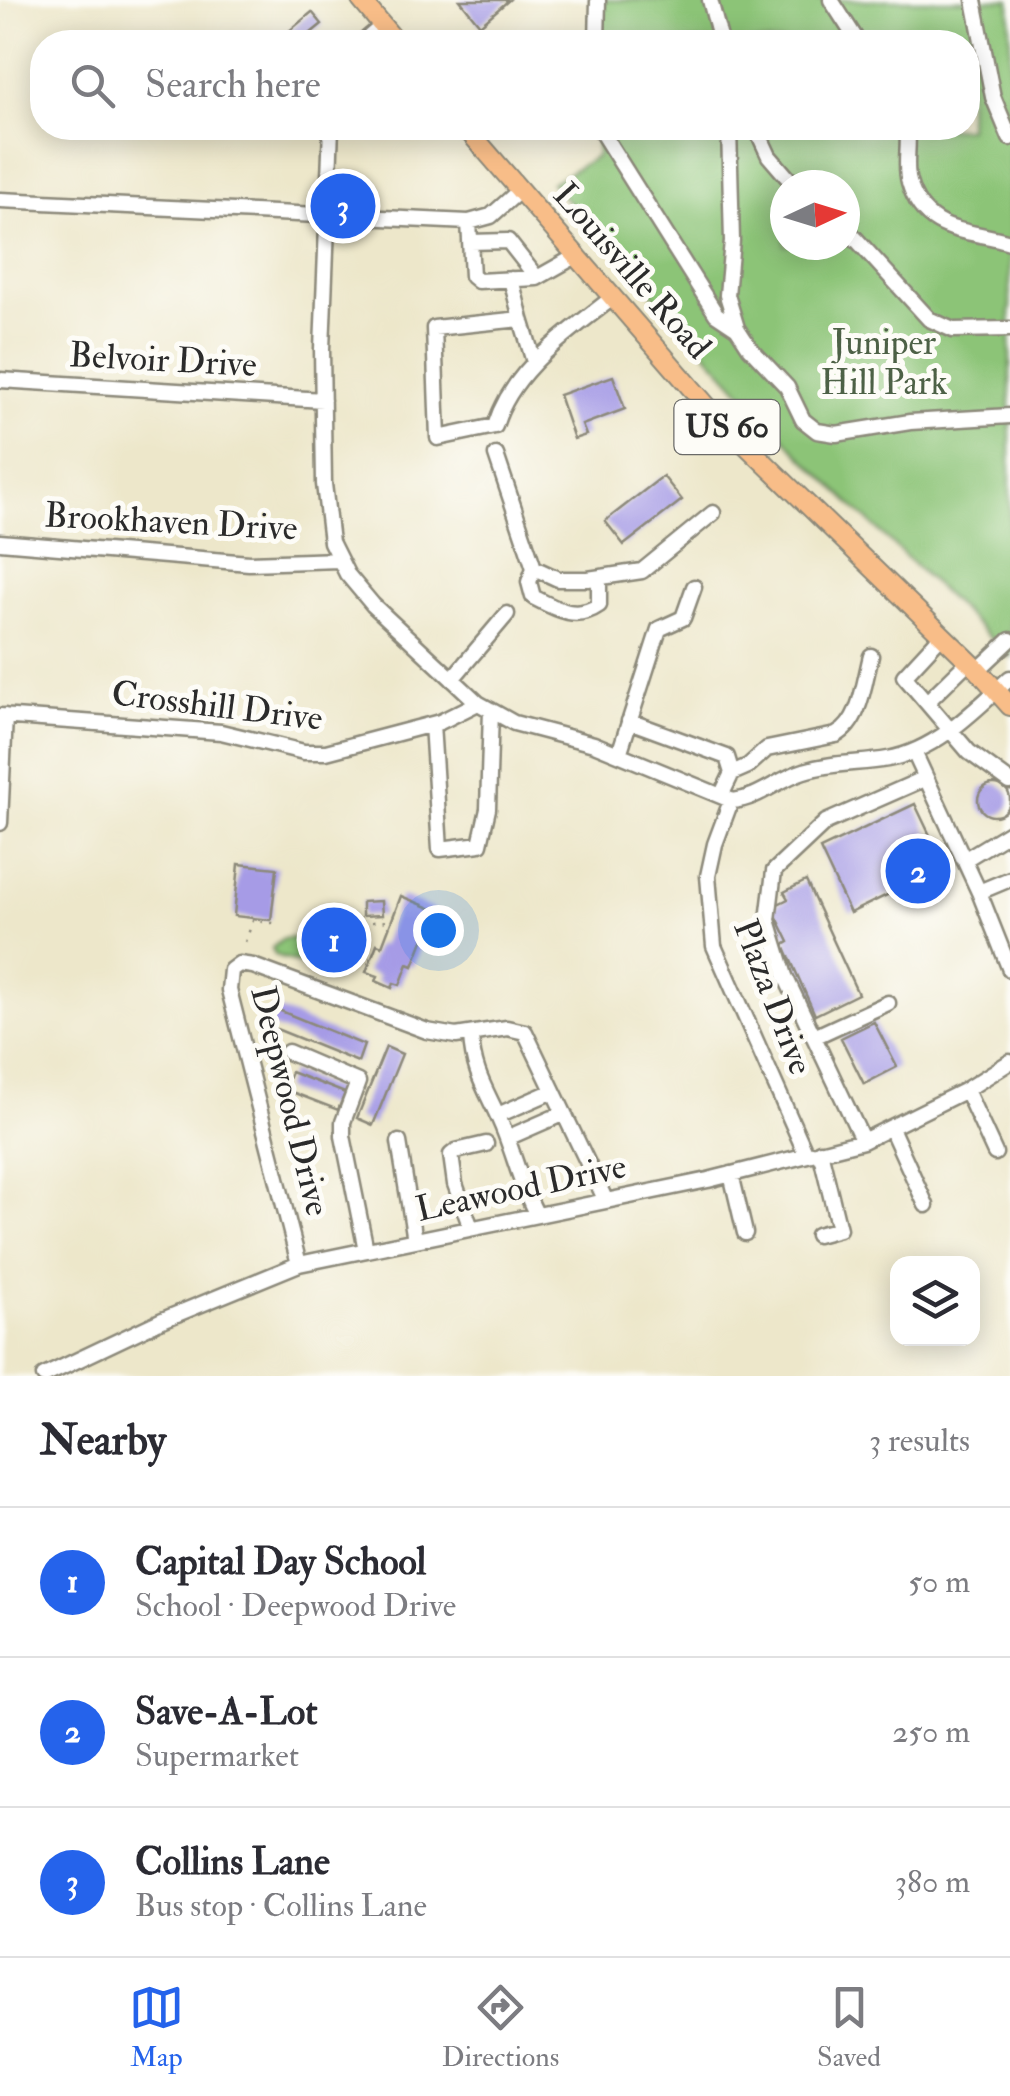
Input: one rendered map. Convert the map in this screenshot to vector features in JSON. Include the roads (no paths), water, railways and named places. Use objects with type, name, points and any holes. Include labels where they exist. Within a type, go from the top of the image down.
[{"type":"main road","points":[[369,3],[386,30]]},
{"type":"main road","name":"Louisville Road","points":[[476,140],[712,412],[974,665],[1004,683],[1010,706]]},
{"type":"street","points":[[597,30],[598,0]]},
{"type":"street","points":[[710,0],[718,30]]},
{"type":"street","points":[[831,0],[850,30]]},
{"type":"street","points":[[974,0],[980,30]]},
{"type":"street","points":[[377,30],[382,26]]},
{"type":"street","points":[[980,31],[993,97],[1010,138]]},
{"type":"street","points":[[331,140],[322,314],[326,515],[339,560],[373,605],[484,706],[514,723],[594,744],[726,798],[755,796],[807,770],[885,760],[914,752],[951,729],[1004,683]]},
{"type":"street","points":[[607,140],[716,314],[737,328]]},
{"type":"street","points":[[729,140],[732,242],[727,295],[737,328],[750,348],[787,387],[803,420],[817,431],[836,434],[910,422],[1010,416]]},
{"type":"street","points":[[762,140],[782,170]]},
{"type":"street","points":[[906,140],[908,180],[919,204],[940,225],[1010,242]]},
{"type":"street","points":[[0,200],[469,222],[491,216],[519,191]]},
{"type":"street","points":[[469,222],[475,279],[537,278],[576,256]]},
{"type":"street","points":[[470,242],[508,241],[537,278]]},
{"type":"street","points":[[860,243],[929,319],[953,330],[1010,328]]},
{"type":"street","points":[[512,279],[534,362]]},
{"type":"street","points":[[521,318],[434,328],[438,438],[495,426],[503,401],[534,362],[612,298]]},
{"type":"street","name":"Belvoir Drive","points":[[0,380],[323,400]]},
{"type":"street","points":[[487,428],[534,568],[529,582],[533,597],[562,613],[587,614],[599,605],[599,578]]},
{"type":"street","points":[[534,568],[558,579],[642,571],[713,513]]},
{"type":"street","name":"Brookhaven Drive","points":[[0,542],[248,563],[339,560]]},
{"type":"street","points":[[618,754],[659,628],[684,618],[694,587]]},
{"type":"street","points":[[452,679],[508,614]]},
{"type":"street","points":[[942,635],[904,676],[970,752],[1010,782]]},
{"type":"street","points":[[927,702],[1010,640]]},
{"type":"street","points":[[629,721],[726,757],[732,773],[767,750],[846,729],[853,720],[871,656]]},
{"type":"street","points":[[432,724],[440,849],[480,844],[488,808],[484,706]]},
{"type":"street","name":"Crosshill Drive","points":[[2,716],[221,732],[304,752],[326,752],[484,706]]},
{"type":"street","points":[[0,822],[2,716]]},
{"type":"street","points":[[914,752],[979,892],[1003,934],[1010,970]]},
{"type":"street","name":"Plaza Drive","points":[[732,773],[709,865],[707,887],[714,946],[813,1153],[839,1228],[817,1235]]},
{"type":"street","points":[[862,1140],[786,976],[768,920],[774,871],[826,822],[926,778]]},
{"type":"street","points":[[964,860],[1010,832]]},
{"type":"street","points":[[979,892],[1010,879]]},
{"type":"street","name":"Deepwood Drive","points":[[300,1264],[229,990],[231,970],[240,964],[412,1027],[471,1036],[507,1028],[525,1032],[606,1200]]},
{"type":"street","points":[[814,1037],[888,1003]]},
{"type":"street","points":[[471,1036],[474,1068],[508,1138],[523,1189],[537,1215]]},
{"type":"street","points":[[288,1052],[358,1082],[343,1122],[343,1136],[366,1250]]},
{"type":"street","name":"Leawood Drive","points":[[44,1376],[178,1313],[300,1264],[731,1174],[862,1140],[966,1090],[1010,1062]]},
{"type":"street","points":[[966,1090],[995,1153]]},
{"type":"street","points":[[498,1115],[553,1091]]},
{"type":"street","points":[[508,1138],[564,1113]]},
{"type":"street","points":[[891,1128],[926,1205]]},
{"type":"street","points":[[399,1142],[415,1240]]},
{"type":"street","points":[[471,1228],[455,1184],[452,1156],[456,1151],[486,1144]]},
{"type":"street","points":[[731,1174],[745,1233]]},
{"type":"place","name":"Collins Lane","points":[[343,206]]},
{"type":"place","name":"Save-A-Lot","points":[[918,871]]},
{"type":"place","name":"Capital Day School","points":[[334,940]]},
{"type":"park label","name":"Juniper Hill Park","points":[[884,363]]}]
